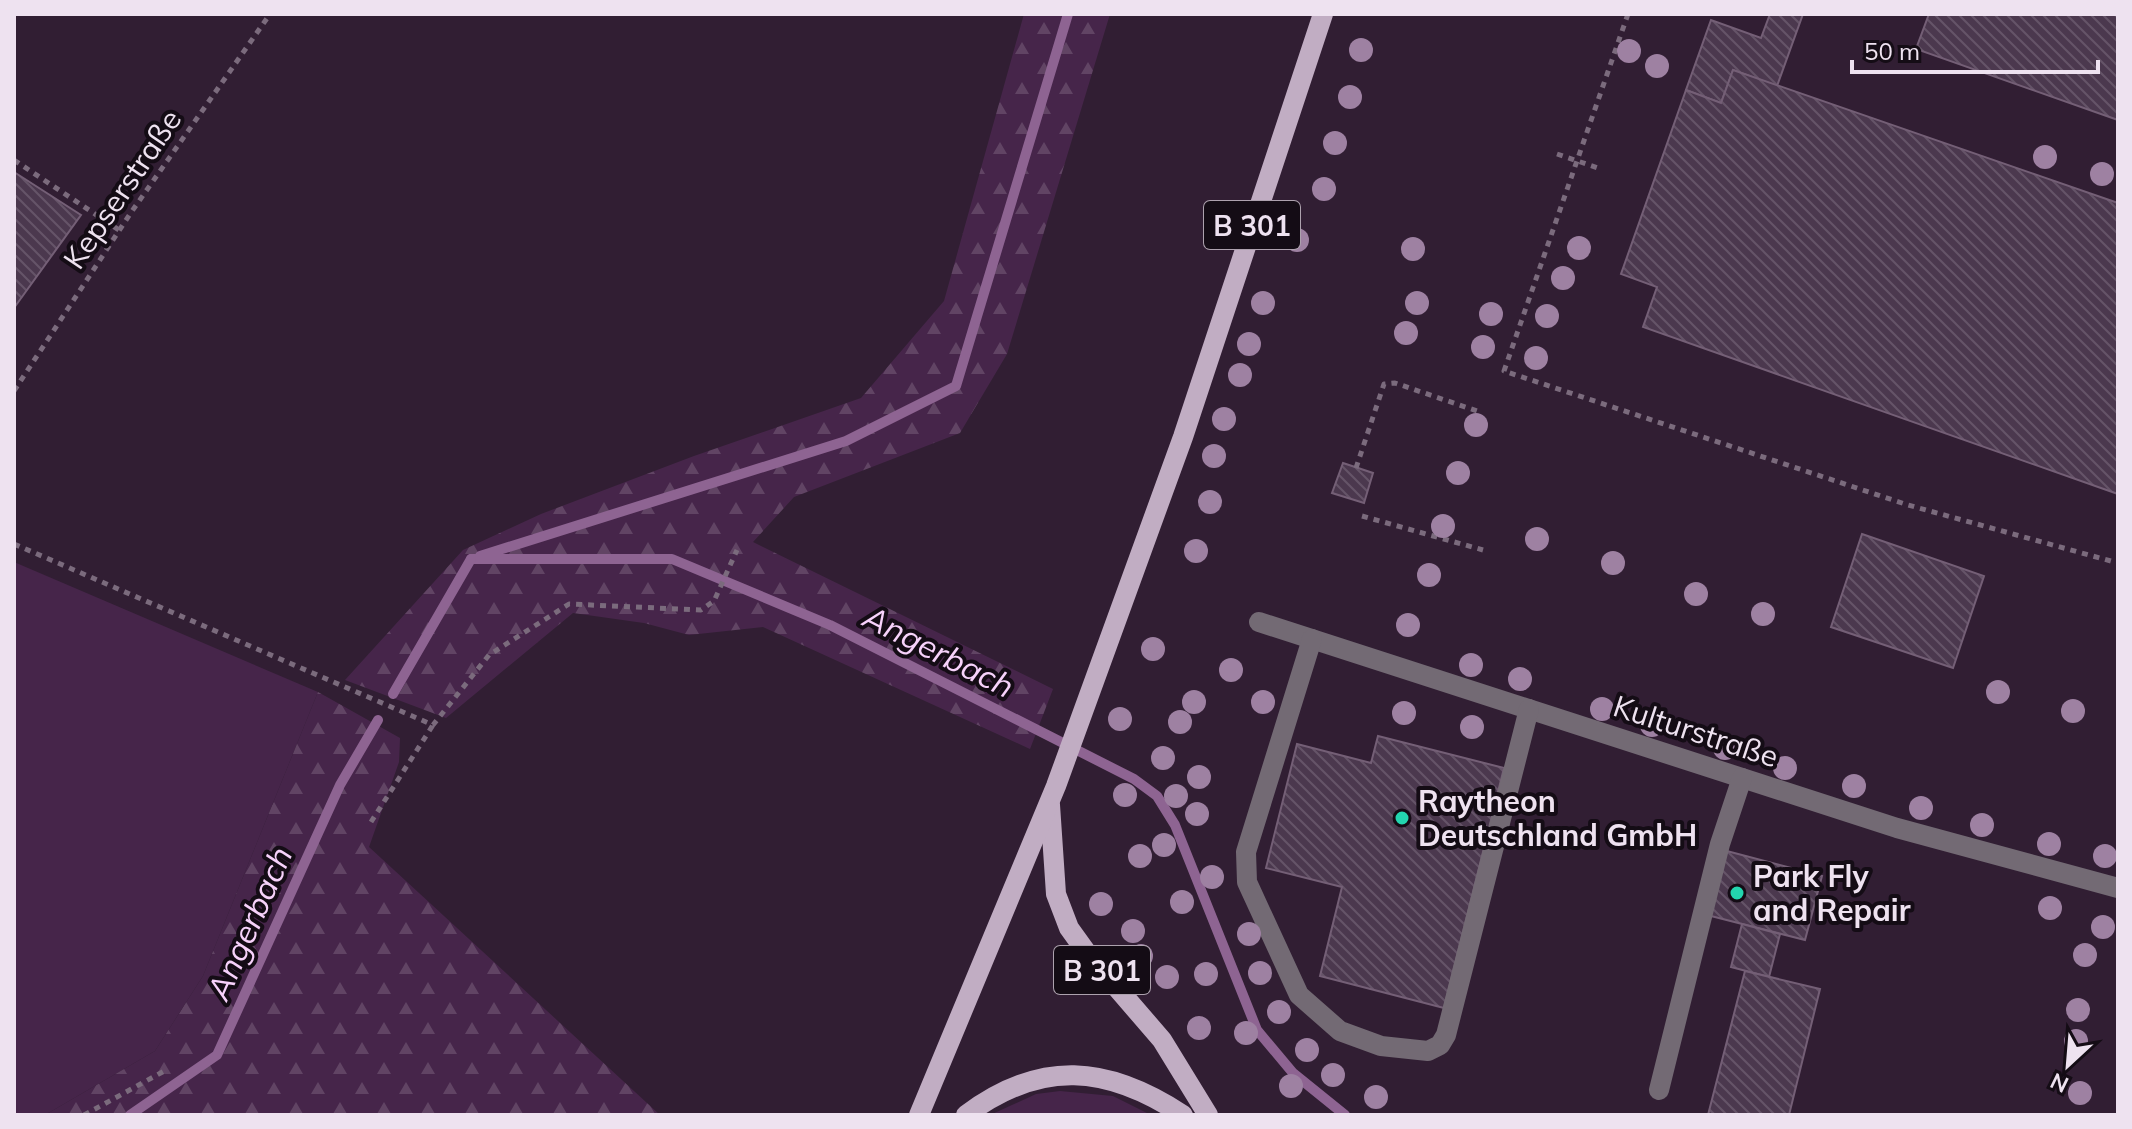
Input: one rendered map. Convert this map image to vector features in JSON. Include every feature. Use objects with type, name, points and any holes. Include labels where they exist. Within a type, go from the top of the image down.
[{"type":"main road","name":"B 301","points":[[919,1115],[1053,795],[1183,437],[1323,14]]},
{"type":"main road","name":"B 301","points":[[1053,795],[1056,894],[1069,928],[1162,1040],[1190,1081],[1208,1115]]},
{"type":"main road","points":[[966,1115],[989,1098],[1020,1084],[1056,1076],[1093,1076],[1123,1083],[1155,1096],[1183,1115]]},
{"type":"street","name":"Kulturstraße","points":[[1259,622],[1897,828],[2118,888]]},
{"type":"street","points":[[1312,639],[1246,852],[1247,882],[1299,995],[1340,1031],[1381,1046],[1428,1051],[1440,1045],[1446,1035],[1529,709]]},
{"type":"street","points":[[1659,1090],[1720,844],[1742,778]]},
{"type":"path","name":"Kepserstraße","points":[[14,391],[119,230],[270,14]]},
{"type":"path","points":[[1628,14],[1504,371],[1908,505],[2118,563]]},
{"type":"path","points":[[1557,154],[1598,168]]},
{"type":"path","points":[[14,160],[119,230]]},
{"type":"path","points":[[1356,468],[1384,384],[1395,383],[1480,412]]},
{"type":"path","points":[[1362,516],[1483,550]]},
{"type":"path","points":[[14,544],[433,725]]},
{"type":"path","points":[[371,822],[433,725],[489,655],[569,604],[701,610],[714,601],[737,550]]},
{"type":"path","points":[[84,1115],[168,1069]]},
{"type":"green space","points":[[1024,14],[1110,14],[1007,354],[960,433],[794,497],[753,542],[1053,689],[1030,749],[763,627],[689,635],[644,623],[573,613],[446,718],[345,680],[463,550],[541,514],[861,398],[944,301]]},
{"type":"green space","points":[[14,562],[318,692],[203,976],[155,1051],[45,1115],[14,1115]]},
{"type":"green space","points":[[318,692],[400,738],[399,762],[369,847],[660,1115],[45,1115],[155,1051],[203,976]]},
{"type":"green space","points":[[1060,1091],[1113,1096],[1151,1115],[990,1115],[1036,1094]]},
{"type":"building","points":[[1770,14],[1803,14],[1777,86],[1733,70],[1721,103],[1686,90],[1711,20],[1761,38]]},
{"type":"building","points":[[1929,14],[2118,14],[2118,120],[1916,49]]},
{"type":"building","points":[[1733,70],[2118,203],[2118,494],[1643,327],[1657,287],[1621,274],[1686,90],[1721,103]]},
{"type":"building","points":[[14,172],[81,215],[14,308]]},
{"type":"building","points":[[1343,463],[1373,473],[1364,503],[1332,493]]},
{"type":"building","points":[[1862,534],[1984,576],[1953,668],[1831,627]]},
{"type":"building","points":[[1378,736],[1504,768],[1444,1008],[1320,976],[1342,887],[1266,868],[1297,744],[1371,763]]},
{"type":"building","points":[[1723,850],[1822,876],[1805,940],[1707,915]]},
{"type":"building","points":[[1742,924],[1780,934],[1769,977],[1731,967]]},
{"type":"building","points":[[1745,971],[1820,989],[1789,1115],[1708,1115]]},
{"type":"waterway","points":[[480,556],[846,441],[956,386],[1068,14]]},
{"type":"waterway","name":"Angerbach","points":[[471,559],[672,559],[830,625],[1134,779],[1157,796],[1175,825],[1257,1030],[1293,1073],[1345,1115]]},
{"type":"waterway","name":"Angerbach","points":[[393,694],[471,559]]},
{"type":"waterway","name":"Angerbach","points":[[130,1115],[217,1055],[340,785],[378,720]]},
{"type":"place","name":"Raytheon Deutschland GmbH","points":[[1402,818]]},
{"type":"place","name":"Park Fly and Repair","points":[[1737,893]]}]
